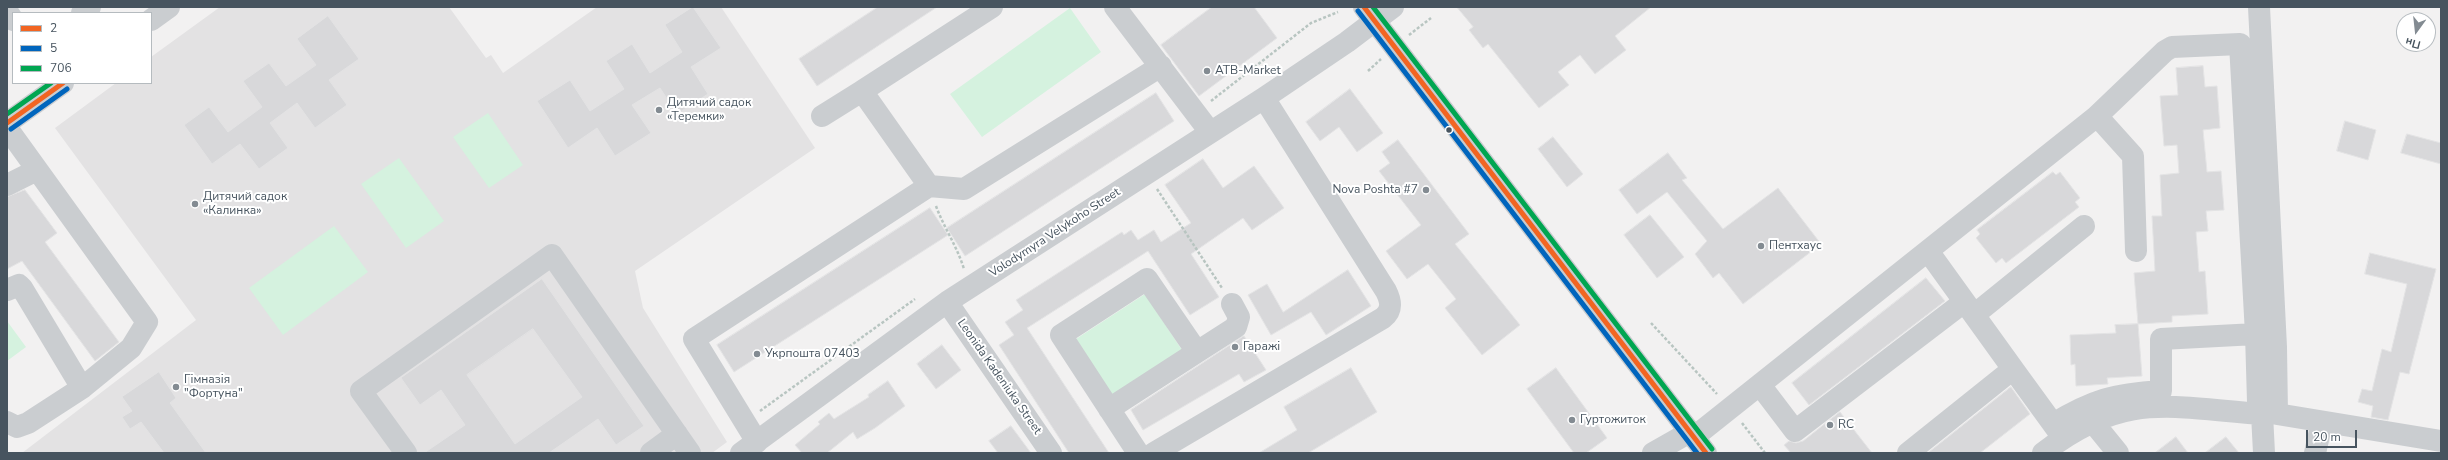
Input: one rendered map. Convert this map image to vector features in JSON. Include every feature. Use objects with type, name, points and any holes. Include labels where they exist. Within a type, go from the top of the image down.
[{"type":"main road","points":[[1369,14],[1697,441]]},
{"type":"street","points":[[822,116],[992,7]]},
{"type":"street","points":[[1115,7],[1210,132]]},
{"type":"street","name":"Volodymyra Velykoho Street","points":[[749,447],[947,302],[1146,172],[1264,98],[1369,14],[1393,7]]},
{"type":"street","points":[[2259,7],[2276,347],[2276,414],[2441,441]]},
{"type":"street","points":[[1653,453],[1697,441],[1731,408],[2098,116],[2165,51],[2172,47],[2240,44],[2256,334],[2258,402]]},
{"type":"street","points":[[749,447],[694,339],[929,186],[964,189],[1161,66]]},
{"type":"street","points":[[7,123],[61,84]]},
{"type":"street","points":[[862,91],[929,186]]},
{"type":"street","points":[[1154,453],[1383,318],[1389,312],[1390,302],[1386,291],[1264,98]]},
{"type":"street","points":[[2098,116],[2133,156],[2136,250]]},
{"type":"street","points":[[7,128],[147,322],[131,348],[82,388],[28,423],[17,427],[7,422]]},
{"type":"street","points":[[7,185],[38,170]]},
{"type":"street","points":[[1760,385],[1795,431],[2084,226]]},
{"type":"street","points":[[1928,251],[2058,431]]},
{"type":"street","points":[[406,453],[361,391],[552,255],[690,453]]},
{"type":"street","points":[[1138,453],[1061,335],[1147,279],[1197,352]]},
{"type":"street","points":[[7,290],[19,285],[22,288],[82,388]]},
{"type":"street","name":"Leonida Kadeniuka Street","points":[[947,302],[1051,453]]},
{"type":"street","points":[[1109,409],[1236,327],[1239,317],[1232,304]]},
{"type":"street","points":[[2043,453],[2058,431],[2078,409],[2106,397],[2125,393],[2161,391],[2161,339],[2256,334]]},
{"type":"street","points":[[1908,453],[2013,369]]},
{"type":"street","points":[[2058,431],[2092,421],[2109,414],[2145,406],[2262,414],[2264,453]]},
{"type":"street","points":[[2092,421],[2118,453]]},
{"type":"street","points":[[2315,453],[2322,422]]},
{"type":"street","points":[[651,453],[677,434]]},
{"type":"path","points":[[1146,172],[1232,304]]},
{"type":"path","points":[[929,186],[943,225],[957,248],[970,288]]},
{"type":"path","points":[[1651,323],[1731,408],[1765,453]]},
{"type":"shaded area","points":[[220,7],[449,7],[486,58],[491,55],[503,73],[597,7],[721,7],[815,148],[635,271],[643,308],[727,442],[712,453],[22,453],[196,320],[55,128],[115,84],[152,84],[152,56]]},
{"type":"green space","points":[[1070,8],[1101,52],[982,137],[950,94]]},
{"type":"green space","points":[[488,113],[523,165],[489,188],[453,137]]},
{"type":"green space","points":[[399,158],[444,221],[406,248],[361,184]]},
{"type":"green space","points":[[334,226],[368,272],[283,335],[249,288]]},
{"type":"green space","points":[[1145,294],[1182,350],[1112,395],[1076,339]]},
{"type":"green space","points":[[7,321],[26,347],[7,361]]},
{"type":"building","points":[[693,7],[721,48],[691,67],[708,94],[677,114],[660,88],[632,105],[651,133],[615,156],[597,128],[568,148],[537,101],[570,80],[590,111],[624,89],[606,61],[632,44],[650,73],[682,52],[665,25]]},
{"type":"building","points":[[878,7],[937,7],[817,86],[799,59]]},
{"type":"building","name":"ATB-Market","points":[[1212,7],[1254,7],[1277,38],[1199,96],[1161,45]]},
{"type":"building","points":[[1457,7],[1651,7],[1615,36],[1626,50],[1595,74],[1580,55],[1558,72],[1569,85],[1539,108],[1488,44],[1483,48],[1469,30],[1473,27]]},
{"type":"building","points":[[328,16],[359,59],[329,80],[347,105],[315,128],[297,103],[270,123],[288,148],[259,169],[240,144],[212,164],[184,125],[209,107],[228,132],[262,107],[243,81],[269,63],[286,86],[316,65],[297,39]]},
{"type":"building","points":[[2203,66],[2205,87],[2217,86],[2220,128],[2203,130],[2207,172],[2221,171],[2224,210],[2206,211],[2208,231],[2196,232],[2199,272],[2205,271],[2208,314],[2172,316],[2172,322],[2138,324],[2134,273],[2155,271],[2152,216],[2162,216],[2160,175],[2179,173],[2177,145],[2164,146],[2160,96],[2178,95],[2176,68]]},
{"type":"building","points":[[1350,89],[1383,133],[1357,152],[1339,127],[1320,141],[1306,122]]},
{"type":"building","points":[[1156,93],[1174,121],[965,256],[947,228]]},
{"type":"building","points":[[2345,121],[2376,130],[2368,160],[2337,151]]},
{"type":"building","points":[[2407,134],[2441,143],[2441,164],[2401,153]]},
{"type":"building","points":[[1553,137],[1583,174],[1567,187],[1538,149]]},
{"type":"building","points":[[1398,140],[1469,234],[1455,244],[1520,325],[1482,355],[1445,308],[1456,299],[1428,264],[1407,279],[1386,251],[1421,225],[1379,171],[1390,163],[1382,152]]},
{"type":"building","name":"Пентхаус","points":[[1668,153],[1687,178],[1682,180],[1723,229],[1778,188],[1821,244],[1743,304],[1719,273],[1713,278],[1695,254],[1707,241],[1667,192],[1637,214],[1619,190]]},
{"type":"building","points":[[1203,159],[1223,188],[1254,166],[1284,208],[1252,230],[1243,218],[1191,254],[1219,297],[1190,315],[1148,251],[1027,328],[1109,453],[1069,453],[999,345],[1014,335],[1005,322],[1023,310],[1016,300],[1122,232],[1124,235],[1131,230],[1138,240],[1154,230],[1161,242],[1191,223],[1165,185]]},
{"type":"building","points":[[2053,172],[2056,175],[2060,172],[2080,198],[2075,202],[2079,207],[2006,263],[2002,258],[1996,263],[1976,238],[1980,234],[1977,230]]},
{"type":"building","points":[[25,190],[57,233],[45,242],[119,342],[95,361],[22,261],[7,269],[7,197]]},
{"type":"building","points":[[930,208],[948,235],[734,372],[717,345]]},
{"type":"building","points":[[1650,215],[1684,257],[1657,278],[1624,235]]},
{"type":"building","points":[[2370,253],[2436,269],[2409,374],[2400,372],[2388,420],[2371,417],[2373,406],[2358,402],[2362,389],[2372,391],[2382,349],[2391,352],[2407,284],[2365,274]]},
{"type":"building","points":[[1348,270],[1371,306],[1326,335],[1311,312],[1271,335],[1248,295],[1267,284],[1283,312]]},
{"type":"building","points":[[1926,278],[1945,301],[1809,405],[1792,383]]},
{"type":"building","points":[[542,279],[644,426],[616,445],[598,419],[549,453],[424,453],[465,425],[441,390],[420,405],[401,378]],"holes":[[[533,329],[582,397],[515,444],[467,375]]]},
{"type":"building","points":[[2138,324],[2142,376],[2107,378],[2108,384],[2076,386],[2075,364],[2071,365],[2070,335],[2116,333],[2115,325]]},
{"type":"building","points":[[1244,336],[1266,370],[1244,382],[1239,374],[1143,430],[1131,410]]},
{"type":"building","points":[[942,345],[961,370],[936,389],[917,364]]},
{"type":"building","points":[[1351,368],[1377,412],[1308,453],[1259,453],[1297,430],[1284,407]]},
{"type":"building","name":"Гуртожиток","points":[[1556,368],[1607,438],[1586,453],[1574,453],[1527,389]]},
{"type":"building","points":[[159,372],[176,398],[170,403],[206,453],[164,453],[141,422],[130,429],[122,417],[132,411],[122,397]]},
{"type":"building","points":[[888,381],[905,406],[875,428],[857,439],[853,432],[827,453],[802,453],[795,445],[820,424],[818,422],[829,413],[834,419],[869,397],[868,395]]},
{"type":"building","points":[[2011,387],[2030,414],[1980,453],[1928,453]]},
{"type":"building","name":"RC","points":[[1840,412],[1872,453],[1791,453],[1784,445],[1789,441],[1796,443],[1803,441]]},
{"type":"building","points":[[1011,426],[1031,453],[998,453],[989,441]]},
{"type":"building","points":[[2176,437],[2188,453],[2155,453]]},
{"type":"building","points":[[2226,437],[2239,453],[2205,453]]},
{"type":"transit line","name":"2","points":[[1364,7],[1706,453]]},
{"type":"transit line","name":"706","points":[[1373,7],[1712,449]]},
{"type":"transit line","name":"5","points":[[1358,11],[1697,453]]},
{"type":"transit line","name":"706","points":[[7,114],[50,84]]},
{"type":"transit line","name":"2","points":[[7,123],[62,84]]},
{"type":"transit line","name":"5","points":[[11,129],[67,89]]},
{"type":"place","name":"ATB-Market","points":[[1207,71]]},
{"type":"place","name":"Дитячий садок «Теремки»","points":[[659,110]]},
{"type":"place","name":"Nova Poshta #7","points":[[1426,190]]},
{"type":"place","name":"Дитячий садок «Калинка»","points":[[195,204]]},
{"type":"place","name":"Пентхаус","points":[[1761,246]]},
{"type":"place","name":"Гаражі","points":[[1235,347]]},
{"type":"place","name":"Укрпошта 07403","points":[[757,354]]},
{"type":"place","name":"Гімназія \"Фортуна\"","points":[[176,387]]},
{"type":"place","name":"Гуртожиток","points":[[1572,420]]},
{"type":"place","name":"RC","points":[[1830,425]]}]
